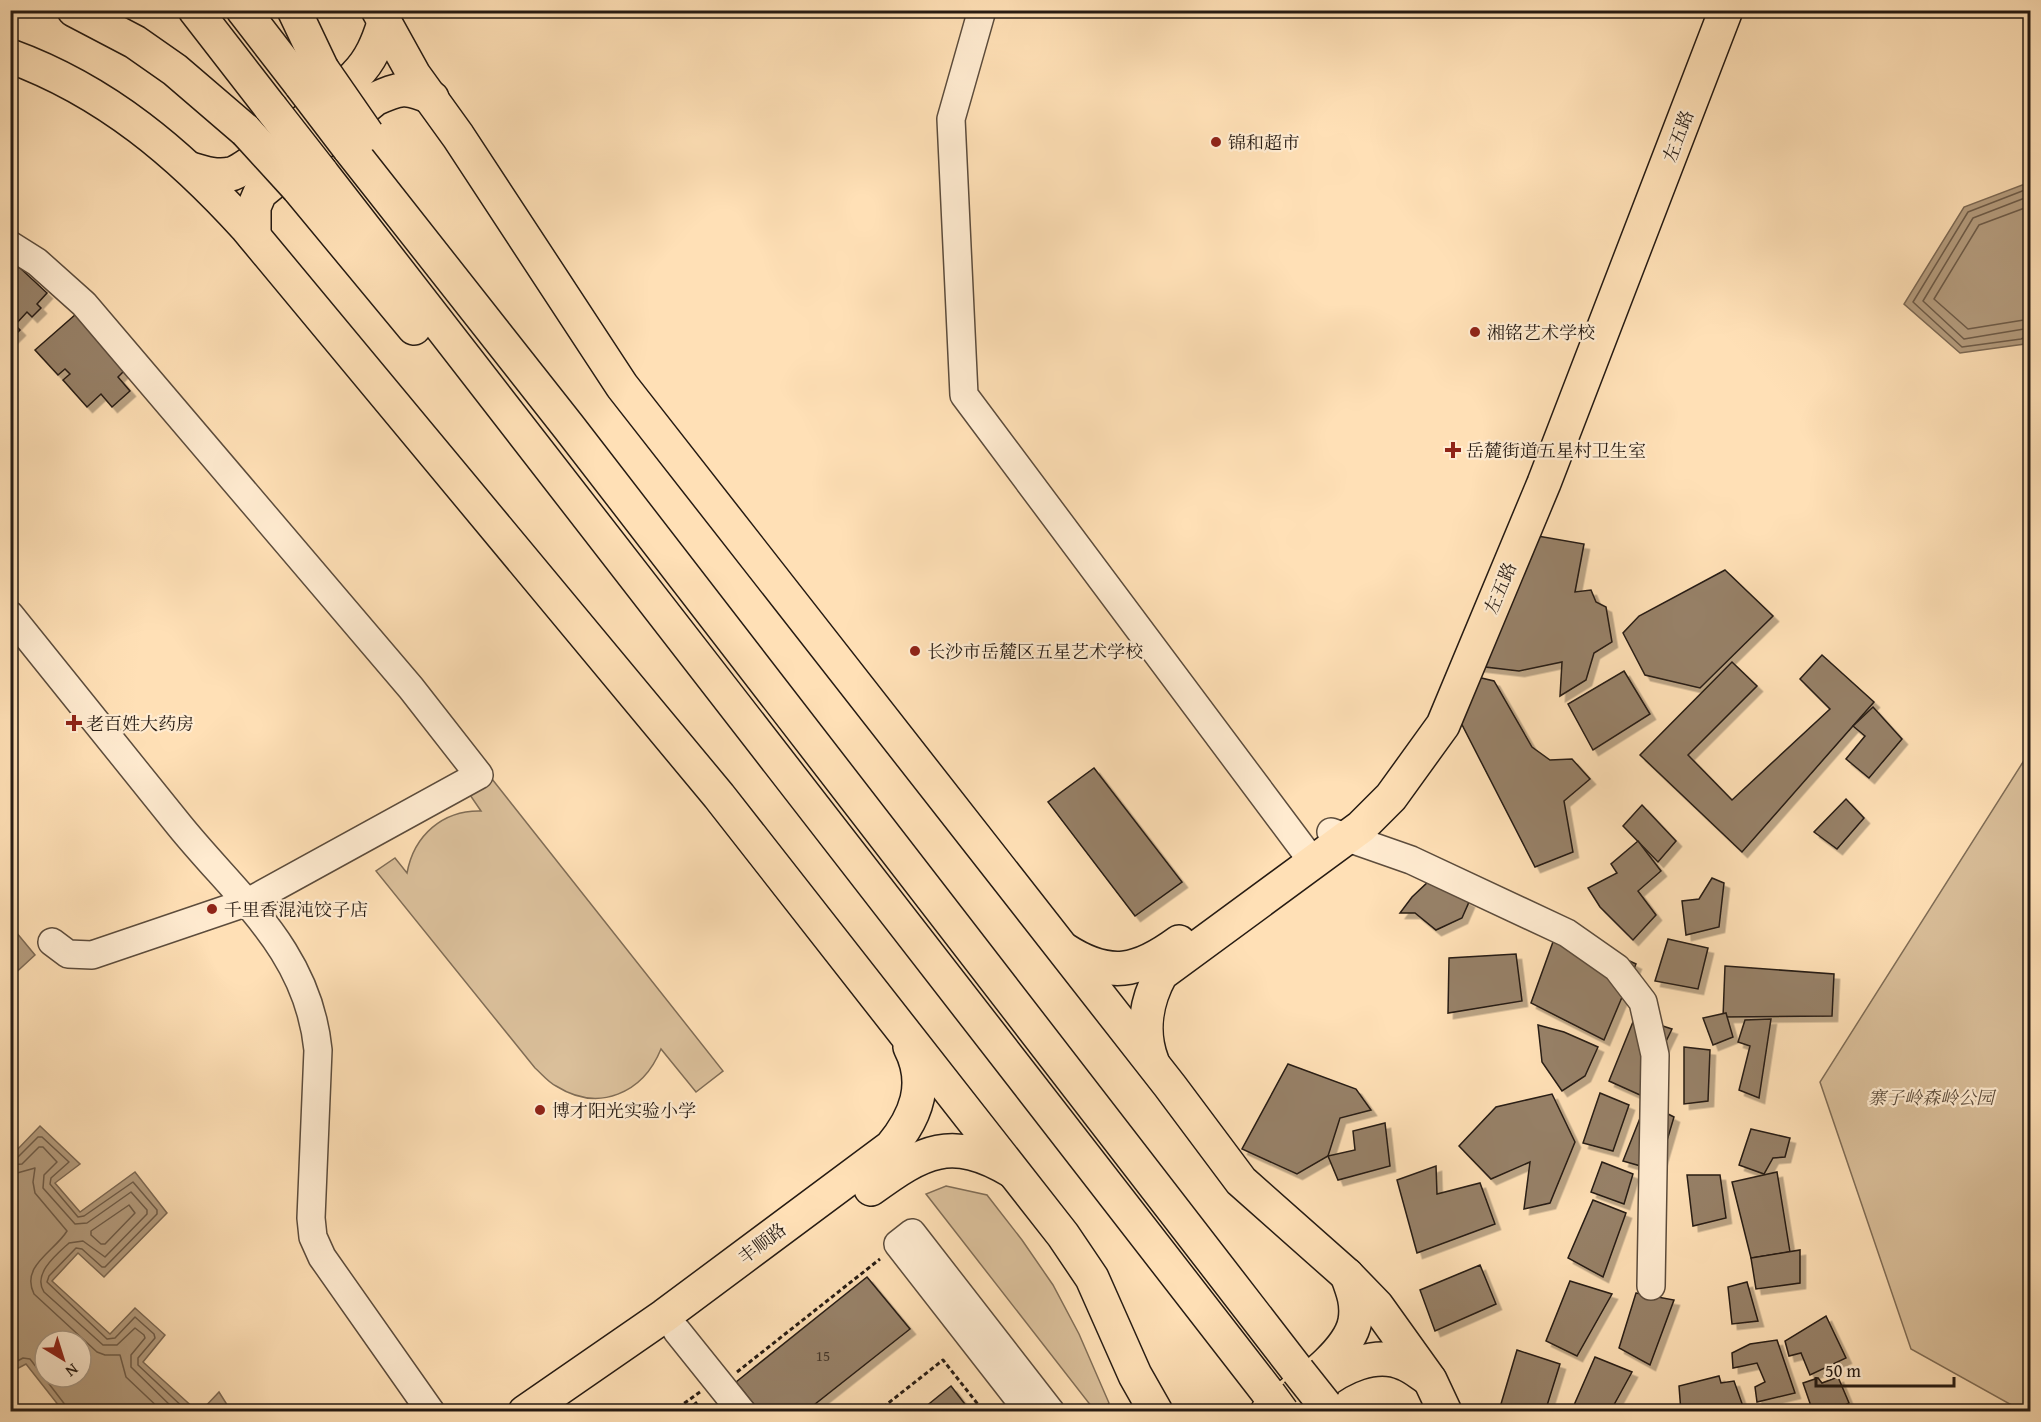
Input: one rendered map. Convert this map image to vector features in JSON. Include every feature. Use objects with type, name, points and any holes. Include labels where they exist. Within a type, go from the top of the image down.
[{"type":"main road","points":[[74,10],[151,53],[309,180]]},
{"type":"main road","points":[[195,10],[271,108],[309,180],[704,666],[1276,1407]]},
{"type":"main road","points":[[243,10],[312,77],[568,426],[1327,1408]]},
{"type":"main road","points":[[294,10],[312,77]]},
{"type":"main road","name":"左五路","points":[[1152,1063],[1145,1023],[1155,986],[1161,974],[1327,840],[1385,777],[1419,731],[1443,688],[1468,629],[1583,324],[1711,10]]},
{"type":"main road","name":"左五路","points":[[1063,949],[1097,966],[1122,968],[1143,965],[1160,956],[1391,797],[1443,725],[1544,483],[1725,10]]},
{"type":"main road","points":[[381,17],[414,75],[432,98],[622,386],[1152,1063],[1241,1181],[1347,1275],[1377,1306],[1430,1380],[1445,1412]]},
{"type":"main road","points":[[191,169],[211,176],[230,174],[247,166],[357,75],[376,48],[381,17]]},
{"type":"main road","points":[[10,56],[40,67],[116,109],[191,169],[254,236],[719,796],[1063,1235],[1092,1278],[1155,1406]]},
{"type":"main road","points":[[254,236],[255,207],[260,193],[375,99],[398,89],[412,89],[432,98]]},
{"type":"main road","name":"丰顺路","points":[[525,1412],[664,1316],[891,1147],[906,1128],[920,1084],[919,1065],[901,1030]]},
{"type":"main road","points":[[564,1412],[916,1158],[932,1151],[950,1151],[988,1160],[1015,1173]]},
{"type":"main road","points":[[1276,1407],[1322,1367],[1347,1339],[1354,1324],[1356,1308],[1347,1275]]},
{"type":"main road","points":[[1276,1407],[1352,1365],[1378,1359],[1403,1362],[1430,1380]]},
{"type":"street","points":[[982,10],[951,119],[964,395],[1327,840],[1411,860],[1567,933],[1617,968],[1643,1002],[1655,1055],[1651,1286]]},
{"type":"street","points":[[10,245],[38,262],[84,304],[390,662],[479,775],[248,902],[92,955],[68,954],[52,942]]},
{"type":"street","points":[[10,615],[201,851],[248,902],[282,946],[298,974],[315,1023],[318,1050],[311,1218],[314,1237],[322,1257],[431,1412]]},
{"type":"street","points":[[1029,1412],[898,1244],[912,1233],[1051,1412]]},
{"type":"street","points":[[677,1330],[742,1412]]},
{"type":"path","points":[[672,1412],[691,1397],[732,1376],[898,1244]]},
{"type":"path","points":[[877,1412],[944,1360],[984,1412]]},
{"type":"green space","name":"寨子岭森岭公园","points":[[2030,751],[2030,1411],[2024,1412],[1911,1349],[1820,1082]]},
{"type":"green space","points":[[492,779],[723,1071],[696,1092],[661,1049],[643,1077],[618,1094],[603,1098],[588,1098],[572,1094],[553,1084],[535,1068],[376,871],[395,858],[407,873],[416,847],[432,827],[454,815],[481,811],[468,792]]},
{"type":"green space","points":[[946,1186],[987,1195],[1022,1240],[1053,1285],[1079,1334],[1109,1403],[1104,1409],[1095,1411],[926,1194]]},
{"type":"water","points":[[2030,182],[2030,339],[2025,344],[1960,353],[1904,304],[1964,207]]},
{"type":"water","points":[[11,926],[35,955],[11,977]]},
{"type":"water","points":[[40,1126],[80,1164],[55,1183],[80,1212],[135,1172],[167,1213],[104,1277],[78,1253],[52,1281],[110,1334],[135,1308],[165,1335],[143,1362],[197,1411],[63,1411],[46,1389],[93,1389],[93,1329],[33,1329],[33,1373],[26,1364],[11,1372],[11,1150],[14,1153]]},
{"type":"water","points":[[219,1392],[231,1411],[201,1411]]},
{"type":"building","points":[[19,267],[47,293],[37,304],[41,308],[32,317],[27,312],[15,325],[20,330],[10,340],[10,275]]},
{"type":"building","points":[[76,314],[125,370],[118,377],[130,391],[112,407],[101,394],[87,407],[63,380],[70,374],[65,369],[58,375],[35,350]]},
{"type":"building","points":[[1532,535],[1584,544],[1575,592],[1591,590],[1596,602],[1606,607],[1612,642],[1594,653],[1586,680],[1560,696],[1562,662],[1519,671],[1477,666]]},
{"type":"building","points":[[1725,570],[1773,616],[1700,688],[1645,675],[1623,633],[1639,616]]},
{"type":"building","points":[[1822,655],[1874,702],[1742,852],[1640,755],[1732,662],[1757,686],[1688,755],[1732,800],[1830,709],[1800,679]]},
{"type":"building","points":[[1624,671],[1650,714],[1593,750],[1568,704]]},
{"type":"building","points":[[1473,676],[1494,681],[1532,747],[1550,760],[1572,759],[1590,779],[1564,801],[1573,852],[1535,867],[1456,713]]},
{"type":"building","points":[[1873,707],[1902,739],[1869,778],[1846,759],[1865,736],[1853,726]]},
{"type":"building","points":[[1094,768],[1182,882],[1135,916],[1048,802]]},
{"type":"building","points":[[1846,799],[1864,818],[1837,849],[1814,832]]},
{"type":"building","points":[[1642,805],[1676,841],[1658,862],[1623,826]]},
{"type":"building","points":[[1638,841],[1661,871],[1638,891],[1656,915],[1633,940],[1600,907],[1588,888],[1617,873],[1611,864]]},
{"type":"building","points":[[1712,878],[1724,883],[1719,927],[1686,935],[1682,901],[1699,899]]},
{"type":"building","points":[[1429,881],[1469,902],[1462,918],[1436,930],[1415,913],[1400,913],[1412,897]]},
{"type":"building","points":[[1558,928],[1636,964],[1604,1040],[1531,1003]]},
{"type":"building","points":[[1668,939],[1708,948],[1698,989],[1655,981]]},
{"type":"building","points":[[1516,954],[1522,1001],[1448,1013],[1449,958]]},
{"type":"building","points":[[1725,966],[1834,974],[1832,1016],[1723,1017]]},
{"type":"building","points":[[1726,1013],[1733,1037],[1713,1045],[1703,1018]]},
{"type":"building","points":[[1635,1017],[1672,1029],[1640,1095],[1609,1081]]},
{"type":"building","points":[[1771,1019],[1759,1098],[1739,1090],[1750,1046],[1738,1042],[1745,1020]]},
{"type":"building","points":[[1538,1025],[1564,1032],[1598,1047],[1585,1076],[1562,1091],[1542,1062]]},
{"type":"building","points":[[1684,1047],[1710,1050],[1708,1101],[1684,1104]]},
{"type":"building","points":[[1288,1064],[1356,1089],[1371,1110],[1340,1118],[1328,1156],[1297,1174],[1242,1149]]},
{"type":"building","points":[[1600,1093],[1629,1105],[1613,1151],[1583,1143]]},
{"type":"building","points":[[1552,1094],[1575,1142],[1550,1203],[1524,1209],[1530,1162],[1491,1179],[1459,1146],[1496,1107]]},
{"type":"building","points":[[1646,1103],[1674,1117],[1658,1171],[1623,1161]]},
{"type":"building","points":[[1385,1123],[1390,1166],[1338,1180],[1328,1156],[1355,1150],[1353,1131]]},
{"type":"building","points":[[1751,1129],[1790,1138],[1785,1157],[1773,1158],[1764,1174],[1739,1165]]},
{"type":"building","points":[[1602,1162],[1633,1174],[1624,1204],[1591,1192]]},
{"type":"building","points":[[1436,1166],[1437,1194],[1480,1183],[1495,1224],[1417,1253],[1397,1180]]},
{"type":"building","points":[[1777,1172],[1790,1252],[1751,1258],[1732,1182]]},
{"type":"building","points":[[1687,1175],[1720,1175],[1726,1218],[1693,1226]]},
{"type":"building","points":[[1593,1200],[1626,1213],[1603,1277],[1568,1258]]},
{"type":"building","points":[[1800,1250],[1800,1283],[1756,1289],[1751,1258]]},
{"type":"building","points":[[1480,1265],[1496,1304],[1435,1331],[1420,1290]]},
{"type":"building","points":[[867,1277],[910,1329],[805,1412],[760,1412],[736,1382]]},
{"type":"building","points":[[1570,1281],[1612,1294],[1577,1356],[1546,1341]]},
{"type":"building","points":[[1747,1282],[1758,1321],[1732,1324],[1728,1287]]},
{"type":"building","points":[[1636,1293],[1674,1300],[1650,1365],[1619,1348]]},
{"type":"building","points":[[1826,1316],[1846,1358],[1810,1375],[1801,1353],[1789,1356],[1785,1341]]},
{"type":"building","points":[[1777,1340],[1795,1393],[1757,1402],[1755,1387],[1765,1382],[1757,1363],[1733,1368],[1732,1353],[1750,1344]]},
{"type":"building","points":[[1517,1350],[1560,1364],[1545,1412],[1516,1412],[1501,1404]]},
{"type":"building","points":[[1595,1357],[1632,1372],[1610,1412],[1571,1412]]},
{"type":"building","points":[[1719,1376],[1721,1383],[1734,1381],[1745,1412],[1681,1412],[1679,1386]]},
{"type":"building","points":[[1838,1377],[1849,1403],[1833,1412],[1813,1412],[1803,1383],[1818,1378],[1822,1383]]},
{"type":"building","points":[[951,1386],[971,1412],[919,1412]]},
{"type":"building","points":[[696,1402],[703,1412],[684,1412]]},
{"type":"building","points":[[1672,1405],[1673,1412],[1650,1412],[1650,1407]]},
{"type":"building","points":[[1650,1407],[1650,1412],[1629,1412],[1629,1409]]},
{"type":"place","name":"锦和超市","points":[[1216,142]]},
{"type":"place","name":"湘铭艺术学校","points":[[1475,332]]},
{"type":"place","name":"岳麓街道五星村卫生室","points":[[1453,450]]},
{"type":"place","name":"长沙市岳麓区五星艺术学校","points":[[915,651]]},
{"type":"place","name":"老百姓大药房","points":[[74,723]]},
{"type":"place","name":"千里香混沌饺子店","points":[[212,909]]},
{"type":"place","name":"博才阳光实验小学","points":[[540,1110]]}]
